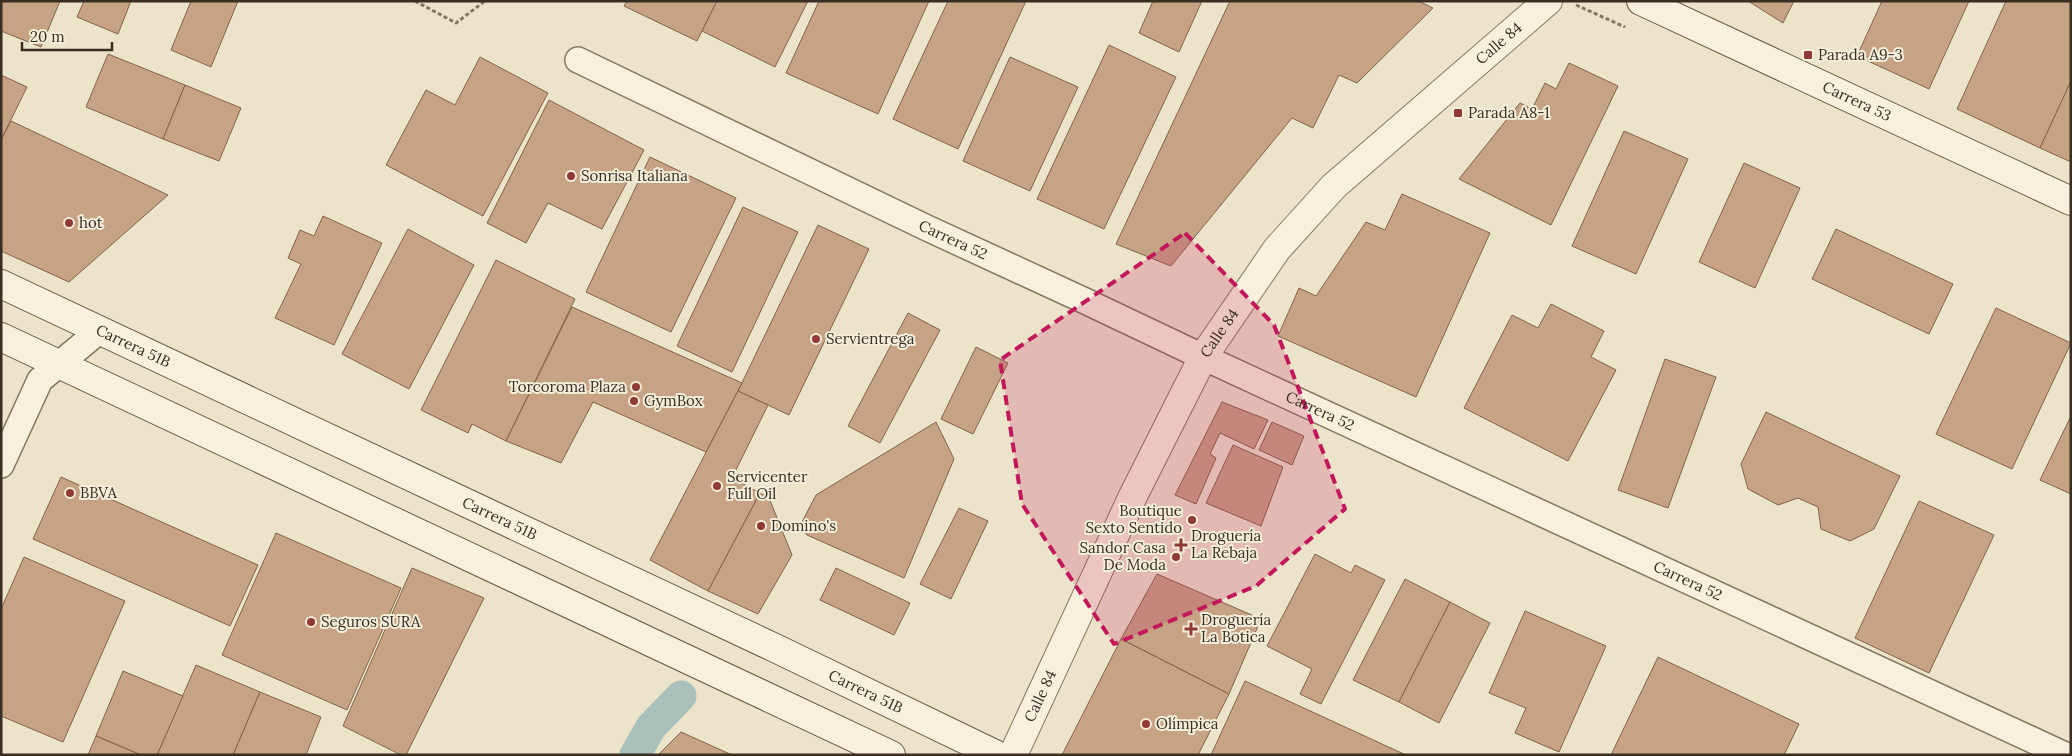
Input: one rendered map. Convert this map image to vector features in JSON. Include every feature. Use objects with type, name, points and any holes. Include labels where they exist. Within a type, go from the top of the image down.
[{"type":"main road","name":"Calle 84","points":[[1013,755],[1133,496],[1203,357],[1277,249],[1334,186],[1548,1]]},
{"type":"main road","name":"Carrera 53","points":[[1641,1],[2071,201]]},
{"type":"main road","name":"Carrera 51B","points":[[1,284],[792,656],[997,755]]},
{"type":"main road","points":[[1,337],[891,755]]},
{"type":"street","name":"Carrera 52","points":[[578,60],[1203,357],[2065,755]]},
{"type":"street","points":[[1,465],[40,380],[99,331]]},
{"type":"path","points":[[415,1],[456,23],[484,1]]},
{"type":"highlighted area","points":[[1185,233],[1274,325],[1345,509],[1256,586],[1114,644],[1022,504],[1000,360]]},
{"type":"building","points":[[1,1],[60,1],[41,47],[1,31]]},
{"type":"building","points":[[84,1],[131,1],[118,34],[77,17]]},
{"type":"building","points":[[191,1],[238,1],[211,67],[171,50]]},
{"type":"building","points":[[627,1],[717,1],[697,41],[624,6]]},
{"type":"building","points":[[717,1],[808,1],[775,67],[702,31]]},
{"type":"building","points":[[819,1],[929,1],[878,114],[786,73]]},
{"type":"building","points":[[948,1],[1026,1],[958,149],[893,119]]},
{"type":"building","points":[[1153,1],[1202,1],[1179,52],[1139,33]]},
{"type":"building","points":[[1230,1],[1418,1],[1433,8],[1357,83],[1339,75],[1313,128],[1292,118],[1171,266],[1116,244]]},
{"type":"building","points":[[1748,1],[1794,1],[1783,23]]},
{"type":"building","points":[[1882,1],[1969,1],[1929,89],[1857,56]]},
{"type":"building","points":[[2006,1],[2071,1],[2071,81],[2040,148],[1957,109]]},
{"type":"building","points":[[1109,45],[1176,77],[1104,229],[1037,199]]},
{"type":"building","points":[[108,54],[185,85],[163,139],[86,107]]},
{"type":"building","points":[[480,57],[548,93],[483,216],[386,165],[426,90],[455,105]]},
{"type":"building","points":[[1010,57],[1078,87],[1030,191],[963,161]]},
{"type":"building","points":[[1569,63],[1618,86],[1551,225],[1459,179],[1520,103],[1532,109],[1545,83],[1556,89]]},
{"type":"building","points":[[1,75],[27,87],[1,140]]},
{"type":"building","points":[[2071,81],[2071,162],[2040,148]]},
{"type":"building","points":[[185,85],[241,108],[219,161],[163,139]]},
{"type":"building","name":"Sonrisa Italiana","points":[[549,100],[644,150],[602,229],[548,203],[526,243],[487,223]]},
{"type":"building","name":"hot","points":[[11,121],[168,195],[69,282],[1,251],[1,140]]},
{"type":"building","points":[[1624,131],[1688,159],[1636,274],[1572,246]]},
{"type":"building","points":[[650,157],[736,198],[671,332],[586,292]]},
{"type":"building","points":[[1744,163],[1800,188],[1755,288],[1699,262]]},
{"type":"building","points":[[1402,194],[1490,233],[1416,397],[1278,336],[1299,288],[1316,296],[1366,222],[1385,230]]},
{"type":"building","points":[[743,207],[798,232],[732,372],[677,346]]},
{"type":"building","points":[[323,216],[382,243],[334,345],[275,318],[301,264],[288,258],[300,230],[314,236]]},
{"type":"building","points":[[818,225],[869,249],[789,415],[738,391]]},
{"type":"building","points":[[408,229],[474,265],[409,389],[342,354]]},
{"type":"building","points":[[1836,229],[1953,284],[1929,334],[1812,279]]},
{"type":"building","points":[[496,260],[575,299],[506,441],[472,424],[468,433],[421,410]]},
{"type":"building","points":[[1551,304],[1604,331],[1591,357],[1616,370],[1568,461],[1464,408],[1512,315],[1538,328]]},
{"type":"building","name":"Torcoroma Plaza","points":[[572,307],[742,383],[706,452],[593,402],[561,463],[506,441]]},
{"type":"building","points":[[1996,308],[2071,343],[2012,469],[1936,434]]},
{"type":"building","points":[[908,313],[940,330],[880,443],[848,426]]},
{"type":"building","points":[[976,347],[1008,363],[973,434],[941,419]]},
{"type":"building","points":[[1665,359],[1716,377],[1668,508],[1618,490]]},
{"type":"building","name":"Servicenter Full Oil","points":[[738,391],[768,405],[732,478],[760,493],[708,591],[650,560]]},
{"type":"building","points":[[1222,402],[1268,420],[1254,449],[1220,433],[1210,454],[1216,458],[1196,504],[1175,495]]},
{"type":"building","points":[[1766,412],[1900,476],[1874,529],[1850,541],[1821,529],[1818,507],[1798,498],[1778,505],[1748,489],[1741,464]]},
{"type":"building","points":[[2071,416],[2071,494],[2040,480]]},
{"type":"building","points":[[936,422],[954,459],[904,578],[807,535],[800,526],[816,495]]},
{"type":"building","points":[[1272,422],[1304,436],[1292,465],[1259,450]]},
{"type":"building","points":[[1233,445],[1283,467],[1261,526],[1206,503]]},
{"type":"building","points":[[61,477],[258,565],[230,626],[33,539]]},
{"type":"building","name":"Domino's","points":[[760,493],[769,498],[792,555],[758,614],[708,591]]},
{"type":"building","points":[[1919,501],[1994,535],[1929,673],[1855,638]]},
{"type":"building","points":[[959,508],[988,521],[951,599],[920,584]]},
{"type":"building","name":"Seguros SURA","points":[[276,533],[401,588],[347,710],[222,655]]},
{"type":"building","points":[[1315,554],[1351,573],[1355,565],[1385,580],[1321,704],[1300,694],[1312,669],[1267,646]]},
{"type":"building","points":[[24,557],[125,601],[63,742],[1,716],[1,609]]},
{"type":"building","points":[[412,568],[484,598],[406,755],[401,755],[343,726]]},
{"type":"building","points":[[836,568],[910,603],[894,635],[820,600]]},
{"type":"building","name":"Droguería La Botica","points":[[1157,574],[1261,619],[1229,694],[1121,639]]},
{"type":"building","points":[[1405,579],[1450,602],[1399,702],[1353,680]]},
{"type":"building","points":[[1450,602],[1490,623],[1439,723],[1399,702]]},
{"type":"building","points":[[1525,611],[1606,646],[1559,752],[1515,733],[1526,708],[1489,693]]},
{"type":"building","name":"Olímpica","points":[[1121,639],[1229,694],[1198,755],[1062,755]]},
{"type":"building","points":[[1658,657],[1799,724],[1784,755],[1611,755]]},
{"type":"building","points":[[196,665],[260,692],[233,755],[157,755]]},
{"type":"building","points":[[123,671],[183,696],[157,755],[141,755],[96,736]]},
{"type":"building","points":[[1245,681],[1406,755],[1211,755]]},
{"type":"building","points":[[260,692],[321,717],[306,755],[233,755]]},
{"type":"building","points":[[681,732],[732,755],[658,755]]},
{"type":"building","points":[[96,736],[141,755],[88,755]]},
{"type":"waterway","points":[[635,755],[651,727],[681,696]]},
{"type":"place","name":"Parada A9-3","points":[[1808,55]]},
{"type":"place","name":"Parada A8-1","points":[[1458,113]]},
{"type":"place","name":"Sonrisa Italiana","points":[[571,176]]},
{"type":"place","name":"hot","points":[[69,223]]},
{"type":"place","name":"Servientrega","points":[[816,339]]},
{"type":"place","name":"Torcoroma Plaza","points":[[636,387]]},
{"type":"place","name":"GymBox","points":[[634,401]]},
{"type":"place","name":"Servicenter Full Oil","points":[[717,486]]},
{"type":"place","name":"BBVA","points":[[70,493]]},
{"type":"place","name":"Boutique Sexto Sentido","points":[[1192,520]]},
{"type":"place","name":"Domino's","points":[[761,526]]},
{"type":"place","name":"Droguería La Rebaja","points":[[1181,545]]},
{"type":"place","name":"Sandor Casa De Moda","points":[[1176,557]]},
{"type":"place","name":"Seguros SURA","points":[[311,622]]},
{"type":"place","name":"Droguería La Botica","points":[[1191,629]]},
{"type":"place","name":"Olímpica","points":[[1146,724]]}]
